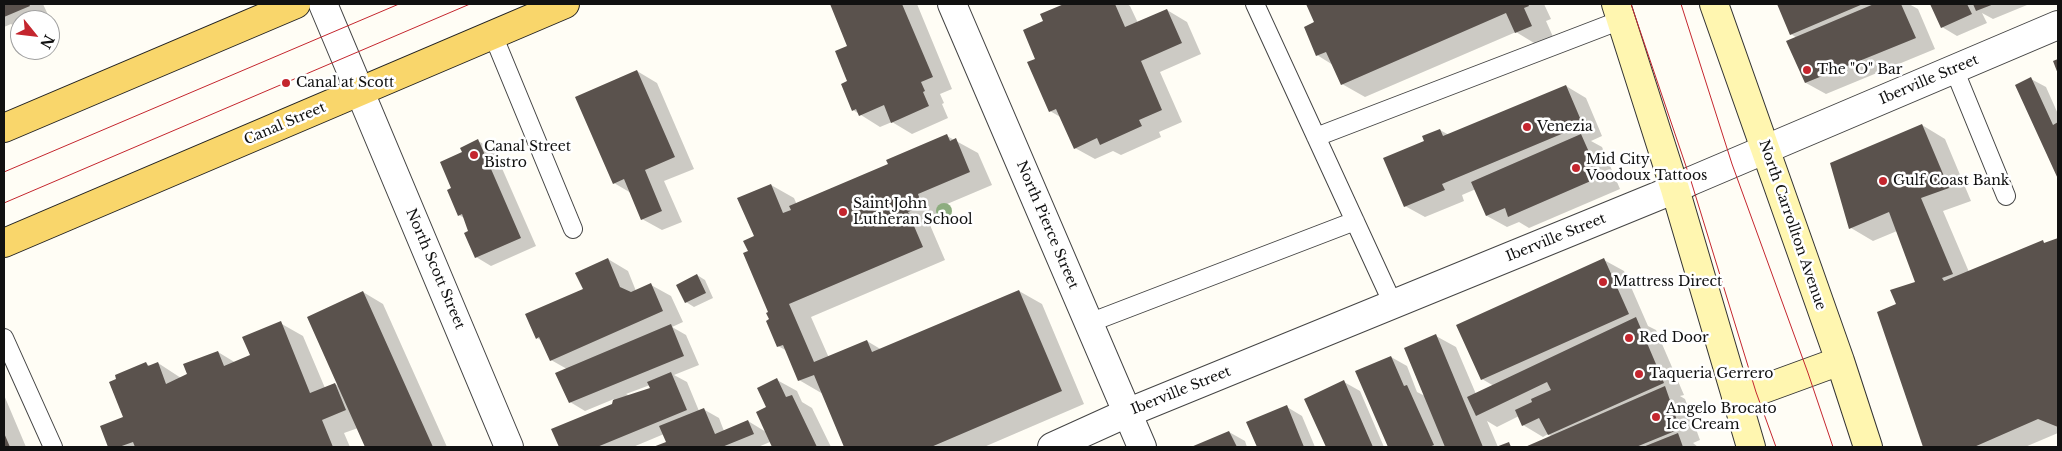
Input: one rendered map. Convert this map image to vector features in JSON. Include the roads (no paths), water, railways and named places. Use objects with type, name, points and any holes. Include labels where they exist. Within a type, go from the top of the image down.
[{"type":"main road","points":[[4,128],[296,4]]},
{"type":"main road","name":"Canal Street","points":[[4,243],[565,4]]},
{"type":"main road","name":"North Carrollton Avenue","points":[[1714,4],[1840,361],[1868,447]]},
{"type":"main road","points":[[1618,12],[1676,189],[1751,447]]},
{"type":"main road","points":[[1736,399],[1840,361]]},
{"type":"street","name":"North Scott Street","points":[[323,4],[509,447]]},
{"type":"street","name":"North Pierce Street","points":[[952,4],[1142,447]]},
{"type":"street","name":"Iberville Street","points":[[1052,447],[1128,413],[1676,189],[2058,25]]},
{"type":"lane","points":[[1255,4],[1393,304]]},
{"type":"lane","points":[[1316,138],[1618,12]]},
{"type":"lane","points":[[493,35],[573,229]]},
{"type":"lane","points":[[1954,69],[2006,196]]},
{"type":"lane","points":[[1089,323],[1355,221]]},
{"type":"lane","points":[[4,338],[53,447]]},
{"type":"tram line","points":[[4,172],[399,4]]},
{"type":"tram line","points":[[4,203],[470,4]]},
{"type":"tram line","points":[[1631,4],[1691,181],[1756,392],[1776,447]]},
{"type":"tram line","points":[[1681,4],[1732,164],[1833,447]]},
{"type":"place","name":"The \"O\" Bar","points":[[1807,70]]},
{"type":"place","name":"Canal at Scott","points":[[286,83]]},
{"type":"place","name":"Venezia","points":[[1527,127]]},
{"type":"place","name":"Canal Street Bistro","points":[[474,155]]},
{"type":"place","name":"Mid City Voodoux Tattoos","points":[[1576,168]]},
{"type":"place","name":"Gulf Coast Bank","points":[[1883,181]]},
{"type":"place","name":"Saint John Lutheran School","points":[[843,212]]},
{"type":"place","name":"Mattress Direct","points":[[1603,282]]},
{"type":"place","name":"Red Door","points":[[1629,338]]},
{"type":"place","name":"Taqueria Gerrero","points":[[1639,374]]},
{"type":"place","name":"Angelo Brocato Ice Cream","points":[[1656,417]]}]
